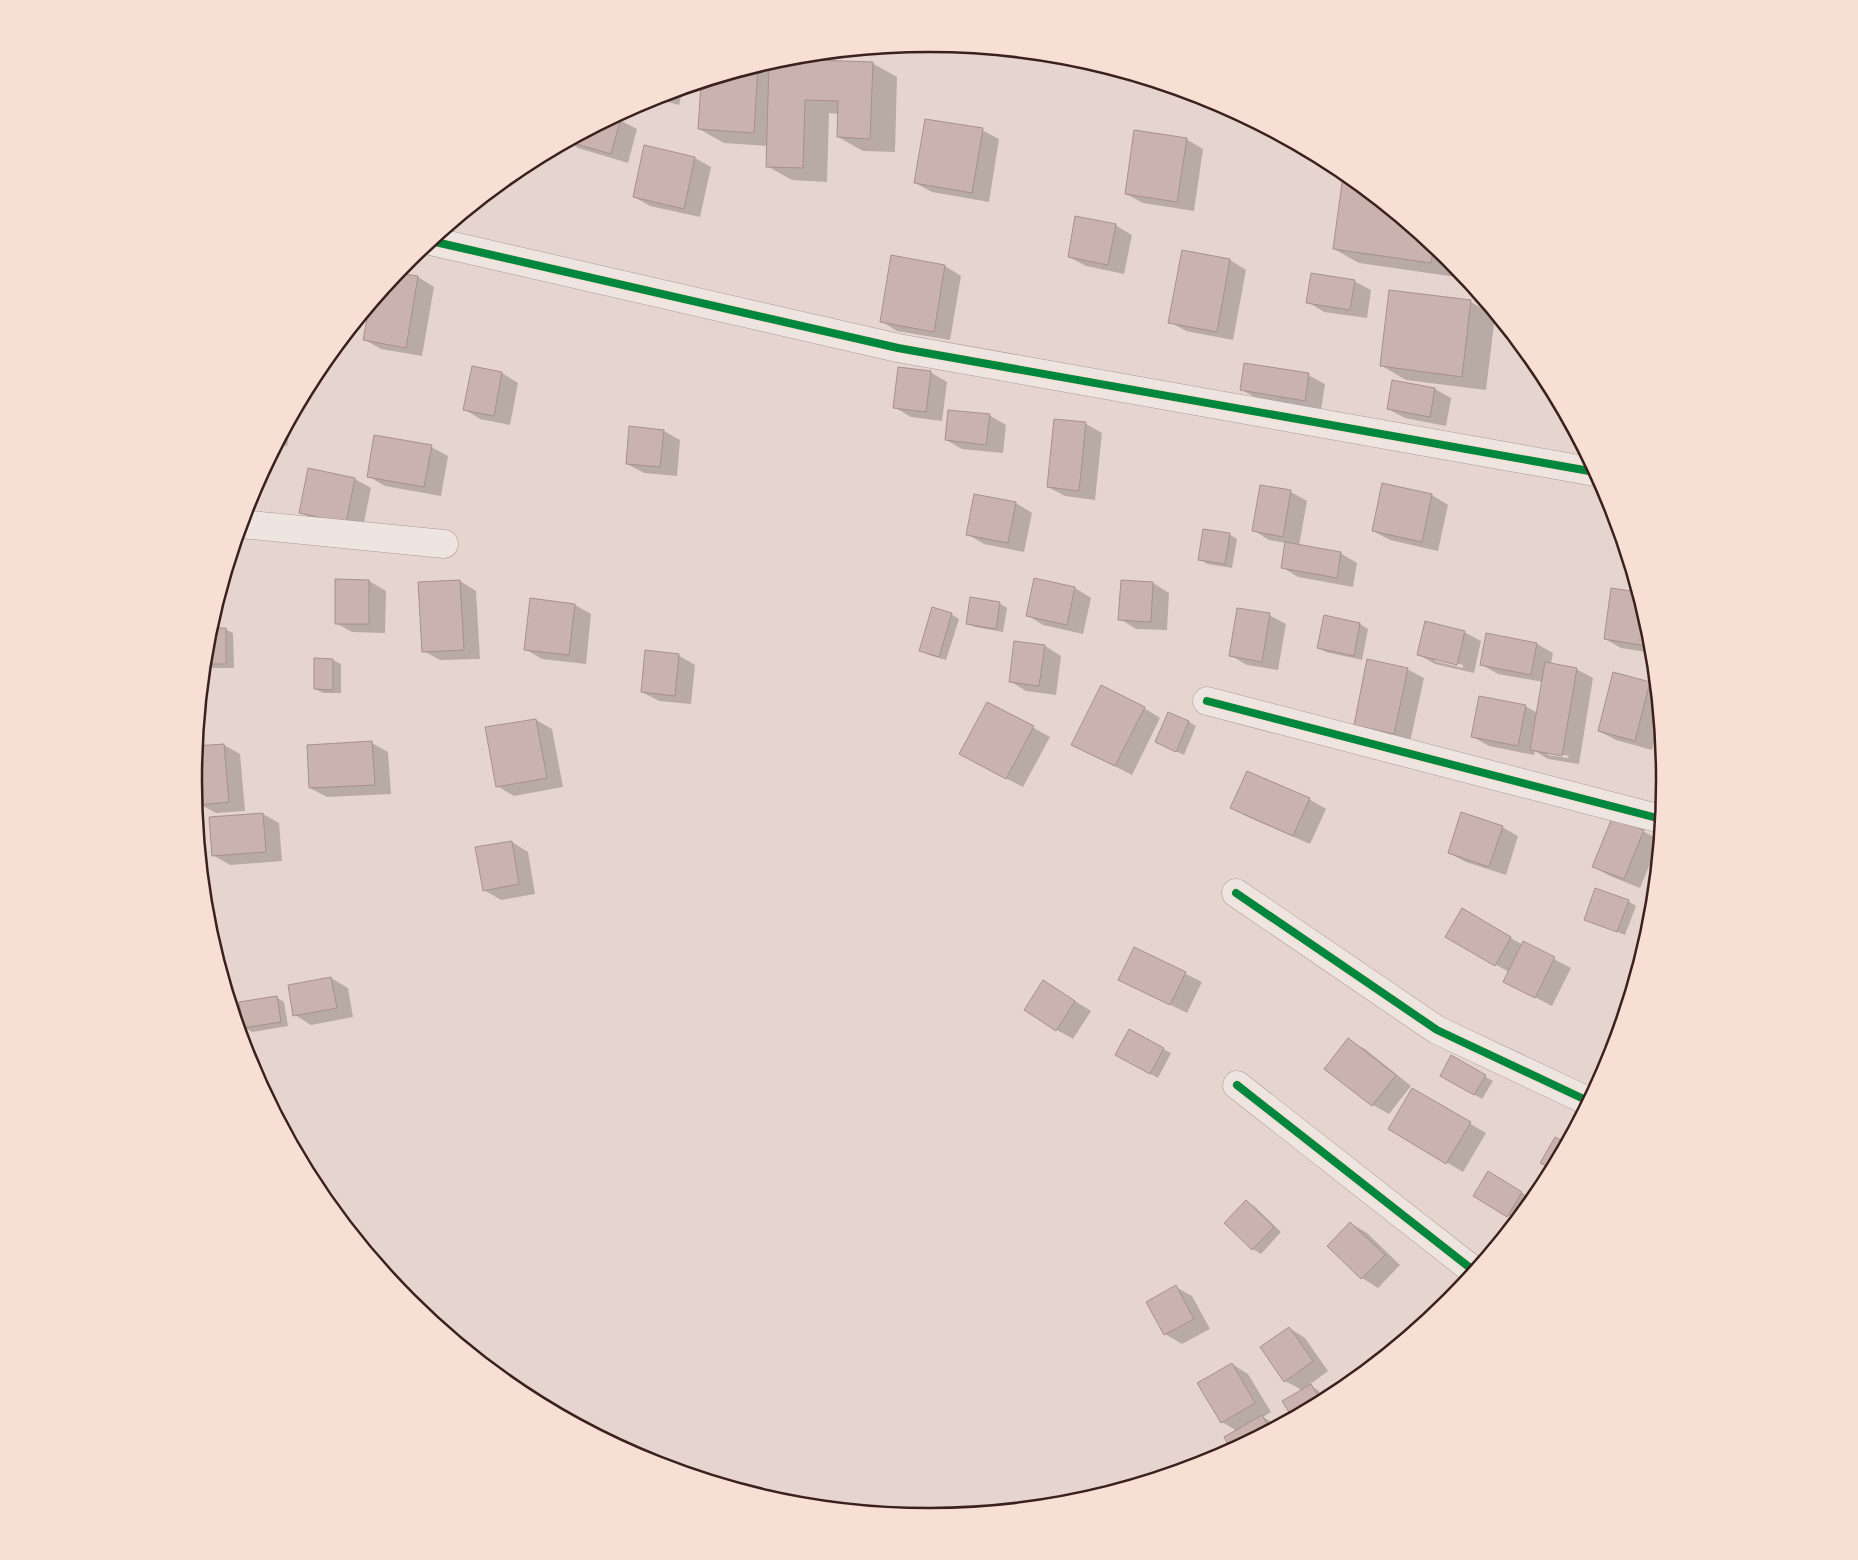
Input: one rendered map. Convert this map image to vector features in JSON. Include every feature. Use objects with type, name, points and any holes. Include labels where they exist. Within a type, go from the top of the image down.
[{"type":"street","points":[[439,243],[898,348],[1587,471]]},
{"type":"street","points":[[248,525],[444,544]]},
{"type":"street","points":[[1207,701],[1655,817]]},
{"type":"street","points":[[1236,893],[1438,1030],[1583,1098]]},
{"type":"street","points":[[1237,1085],[1469,1267]]},
{"type":"building","points":[[825,60],[873,62],[870,139],[837,137],[838,101],[805,100],[803,168],[766,167],[769,70]]},
{"type":"building","points":[[758,73],[754,133],[698,129],[701,89]]},
{"type":"building","points":[[925,119],[983,128],[972,193],[914,183]]},
{"type":"building","points":[[620,122],[611,154],[576,144]]},
{"type":"building","points":[[1134,130],[1187,138],[1177,202],[1125,194]]},
{"type":"building","points":[[644,145],[695,157],[684,209],[633,197]]},
{"type":"building","points":[[1342,182],[1409,233],[1432,256],[1431,263],[1333,249]]},
{"type":"building","points":[[1075,216],[1116,224],[1108,265],[1068,257]]},
{"type":"building","points":[[1182,250],[1230,259],[1217,332],[1168,323]]},
{"type":"building","points":[[891,255],[945,265],[934,332],[880,322]]},
{"type":"building","points":[[1311,273],[1355,280],[1350,310],[1306,303]]},
{"type":"building","points":[[407,274],[418,276],[406,348],[363,340],[367,318],[382,300]]},
{"type":"building","points":[[1389,290],[1471,300],[1462,377],[1380,366]]},
{"type":"building","points":[[1244,363],[1309,373],[1305,401],[1240,390]]},
{"type":"building","points":[[472,366],[502,372],[494,416],[463,410]]},
{"type":"building","points":[[898,367],[931,371],[926,412],[893,408]]},
{"type":"building","points":[[1392,380],[1435,388],[1430,417],[1387,409]]},
{"type":"building","points":[[948,410],[990,414],[986,445],[945,440]]},
{"type":"building","points":[[1054,419],[1086,422],[1079,491],[1047,487]]},
{"type":"building","points":[[629,426],[664,430],[660,467],[626,464]]},
{"type":"building","points":[[374,435],[432,445],[424,487],[367,477]]},
{"type":"building","points":[[308,468],[355,478],[346,523],[299,513]]},
{"type":"building","points":[[1382,483],[1432,494],[1422,542],[1372,531]]},
{"type":"building","points":[[1260,485],[1291,490],[1283,537],[1252,531]]},
{"type":"building","points":[[974,494],[1016,502],[1008,543],[966,535]]},
{"type":"building","points":[[1203,529],[1230,533],[1225,564],[1198,560]]},
{"type":"building","points":[[1285,542],[1341,552],[1337,578],[1281,568]]},
{"type":"building","points":[[1034,578],[1075,587],[1067,625],[1026,616]]},
{"type":"building","points":[[335,579],[369,580],[369,624],[335,624]]},
{"type":"building","points":[[460,580],[464,650],[422,652],[418,582]]},
{"type":"building","points":[[1121,580],[1153,582],[1151,622],[1118,620]]},
{"type":"building","points":[[1611,588],[1632,591],[1644,646],[1604,639]]},
{"type":"building","points":[[970,597],[1000,602],[996,629],[966,624]]},
{"type":"building","points":[[530,598],[575,604],[569,655],[524,650]]},
{"type":"building","points":[[932,607],[952,613],[939,657],[919,651]]},
{"type":"building","points":[[1237,608],[1270,613],[1262,662],[1229,656]]},
{"type":"building","points":[[1324,615],[1360,623],[1354,656],[1317,648]]},
{"type":"building","points":[[1425,621],[1465,631],[1457,665],[1417,655]]},
{"type":"building","points":[[217,628],[226,628],[226,664],[211,664]]},
{"type":"building","points":[[1486,633],[1537,643],[1531,675],[1480,665]]},
{"type":"building","points":[[1014,641],[1045,645],[1039,686],[1009,682]]},
{"type":"building","points":[[645,650],[679,654],[675,696],[641,692]]},
{"type":"building","points":[[314,658],[333,659],[333,690],[314,689]]},
{"type":"building","points":[[1367,659],[1408,668],[1394,734],[1354,725]]},
{"type":"building","points":[[1545,662],[1577,668],[1562,756],[1530,750]]},
{"type":"building","points":[[1613,672],[1650,682],[1635,741],[1598,731]]},
{"type":"building","points":[[1101,685],[1145,707],[1115,766],[1071,745]]},
{"type":"building","points":[[1479,696],[1526,705],[1518,746],[1471,737]]},
{"type":"building","points":[[987,702],[1034,726],[1006,779],[959,754]]},
{"type":"building","points":[[1168,712],[1189,721],[1176,752],[1155,742]]},
{"type":"building","points":[[536,719],[547,778],[496,787],[485,727]]},
{"type":"building","points":[[372,741],[375,785],[309,788],[307,745]]},
{"type":"building","points":[[224,744],[229,802],[203,805],[203,746]]},
{"type":"building","points":[[1247,771],[1310,798],[1293,836],[1230,808]]},
{"type":"building","points":[[1461,812],[1503,826],[1489,867],[1448,853]]},
{"type":"building","points":[[263,813],[266,852],[212,856],[209,817]]},
{"type":"building","points":[[1612,818],[1644,830],[1624,879],[1592,867]]},
{"type":"building","points":[[512,841],[519,884],[483,891],[475,847]]},
{"type":"building","points":[[1595,888],[1629,900],[1617,932],[1584,920]]},
{"type":"building","points":[[1462,908],[1511,937],[1495,966],[1445,937]]},
{"type":"building","points":[[1523,941],[1555,957],[1535,998],[1503,982]]},
{"type":"building","points":[[1134,947],[1186,972],[1170,1005],[1118,980]]},
{"type":"building","points":[[331,977],[337,1008],[293,1016],[288,985]]},
{"type":"building","points":[[1043,980],[1075,1001],[1056,1031],[1024,1010]]},
{"type":"building","points":[[277,996],[281,1022],[245,1028],[239,1002]]},
{"type":"building","points":[[1129,1029],[1164,1048],[1150,1074],[1115,1055]]},
{"type":"building","points":[[1348,1038],[1396,1075],[1372,1106],[1324,1069]]},
{"type":"building","points":[[1451,1055],[1486,1075],[1474,1095],[1440,1076]]},
{"type":"building","points":[[1412,1088],[1471,1122],[1446,1164],[1388,1129]]},
{"type":"building","points":[[1555,1137],[1561,1140],[1545,1166],[1540,1163]]},
{"type":"building","points":[[1488,1171],[1522,1192],[1507,1217],[1473,1196]]},
{"type":"building","points":[[1246,1200],[1274,1227],[1252,1250],[1224,1223]]},
{"type":"building","points":[[1350,1222],[1385,1255],[1361,1279],[1327,1246]]},
{"type":"building","points":[[1176,1285],[1194,1319],[1164,1335],[1146,1302]]},
{"type":"building","points":[[1289,1327],[1313,1361],[1284,1382],[1260,1347]]},
{"type":"building","points":[[1232,1363],[1255,1403],[1221,1423],[1197,1383]]},
{"type":"building","points":[[1311,1384],[1317,1395],[1289,1412],[1282,1401]]},
{"type":"building","points":[[1262,1415],[1267,1424],[1227,1443],[1224,1437]]},
{"type":"cycle path","points":[[439,243],[898,348],[1587,471]]},
{"type":"cycle path","points":[[1207,701],[1655,817]]},
{"type":"cycle path","points":[[1236,893],[1437,1030],[1583,1098]]},
{"type":"cycle path","points":[[1237,1085],[1469,1267]]}]
